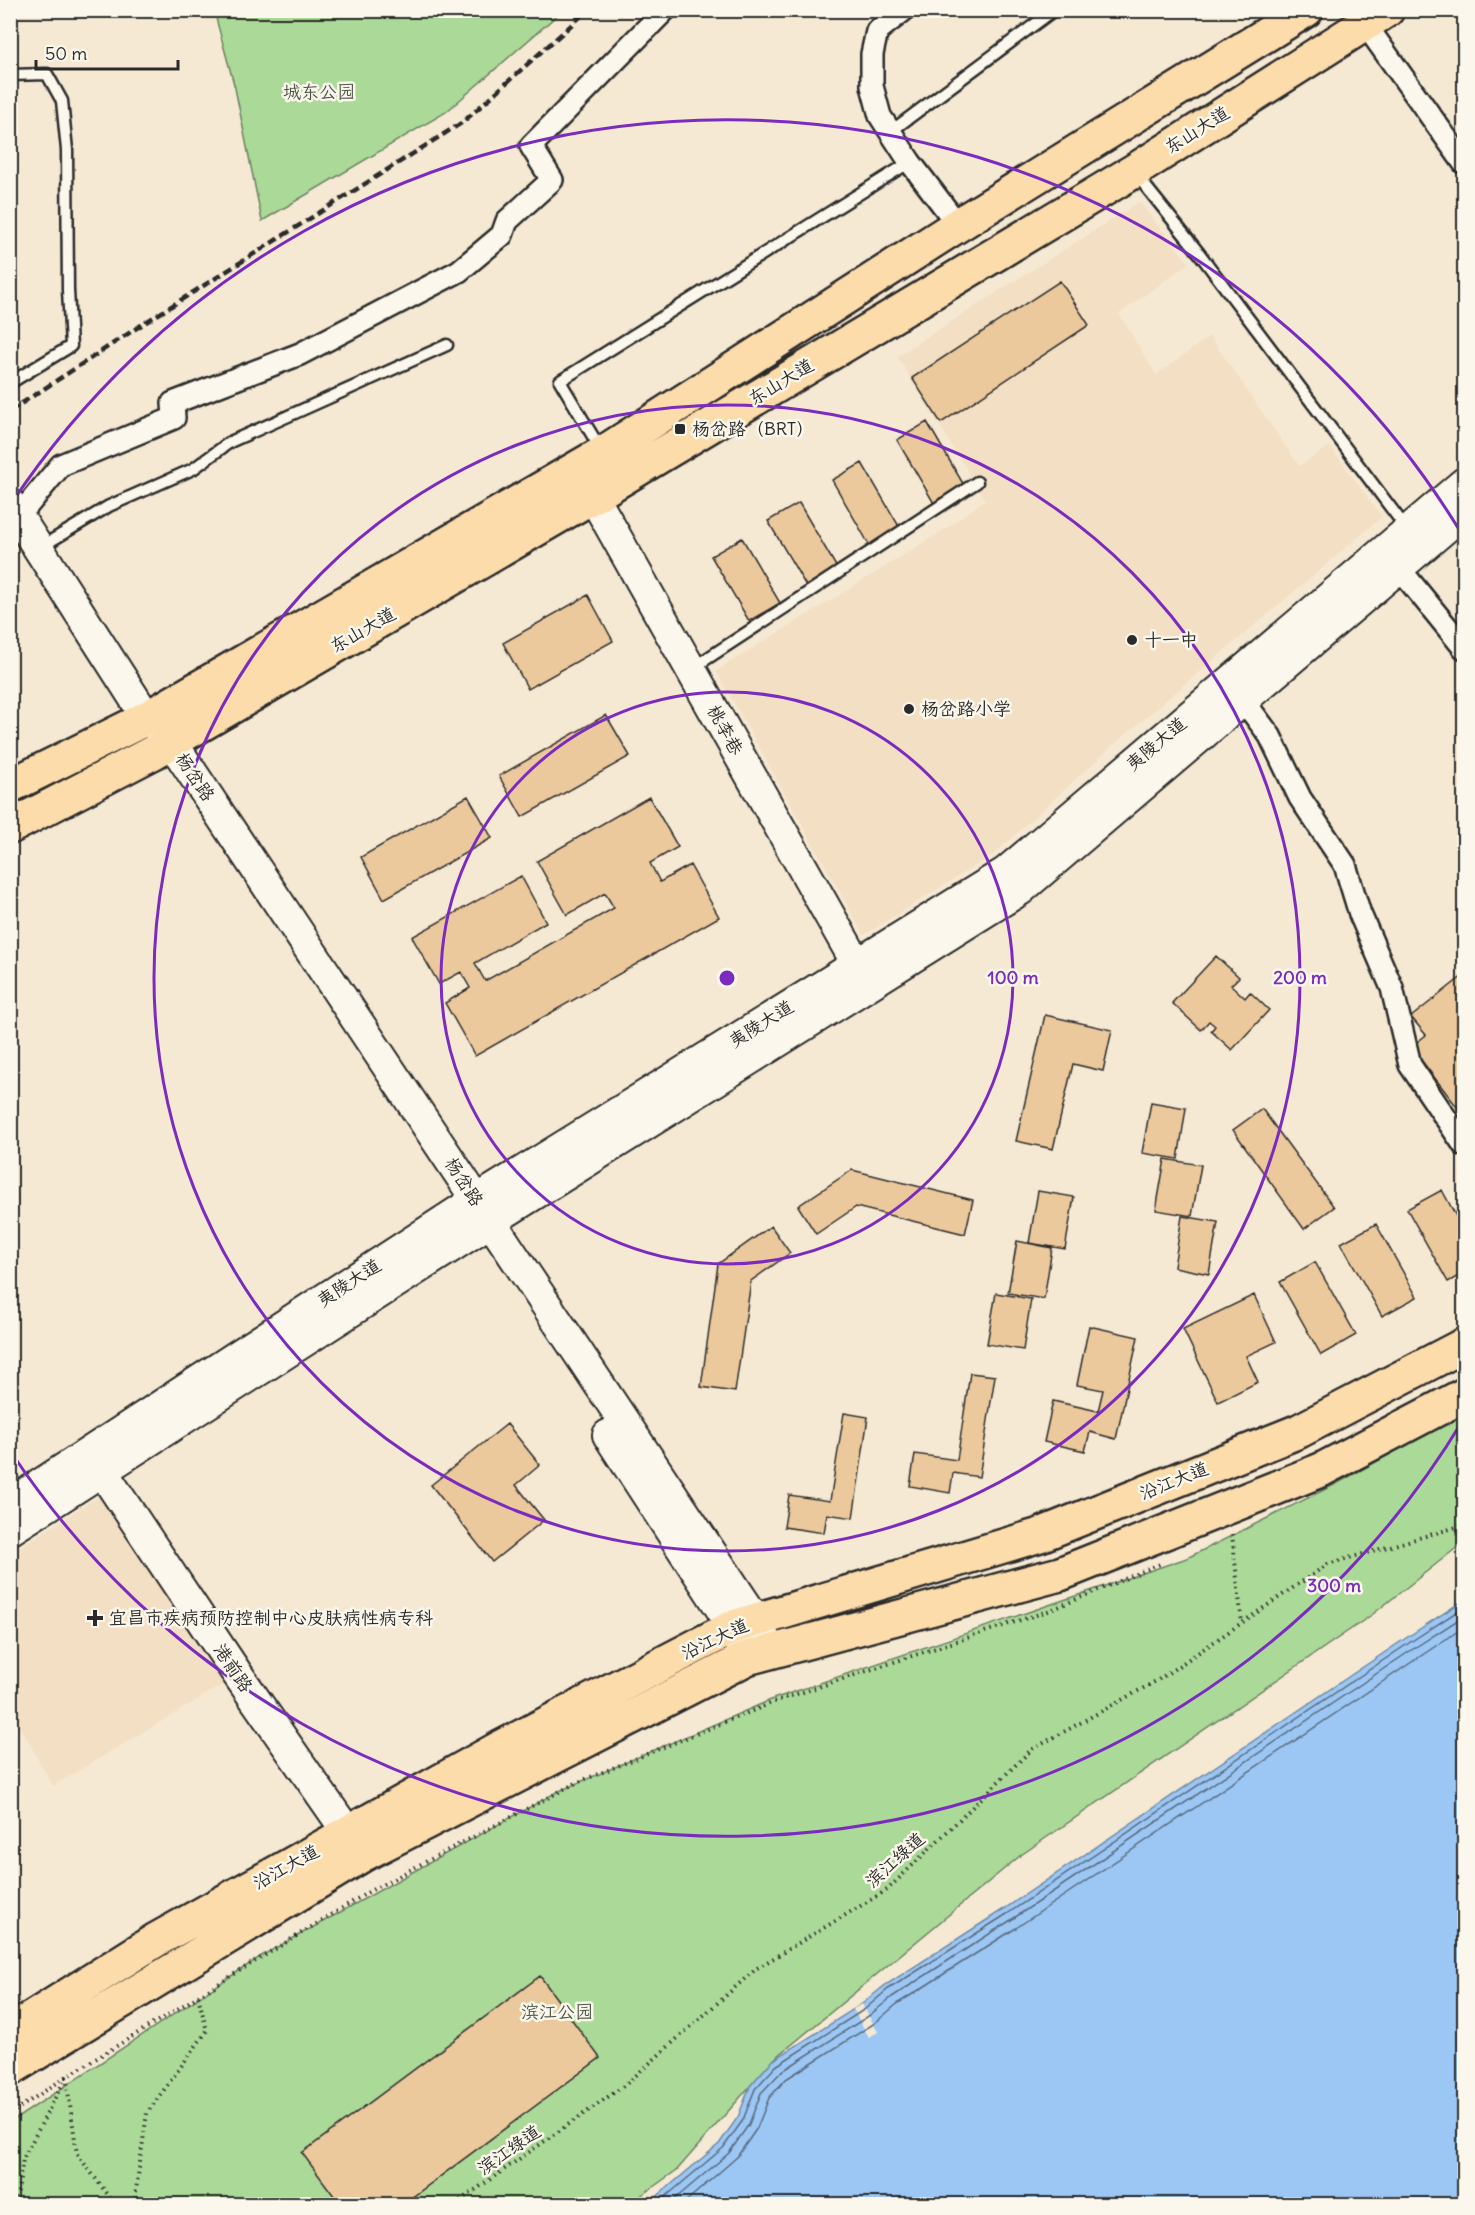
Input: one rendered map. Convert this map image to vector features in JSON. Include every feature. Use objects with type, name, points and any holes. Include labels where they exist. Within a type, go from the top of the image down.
[{"type":"main road","name":"东山大道","points":[[10,786],[147,718],[603,453],[958,225],[1304,11]]},
{"type":"main road","name":"东山大道","points":[[10,827],[163,747],[593,496],[1134,171],[1376,17]]},
{"type":"main road","name":"夷陵大道","points":[[10,1530],[102,1471],[475,1217],[857,964],[1006,872],[1464,483]]},
{"type":"main road","name":"桃李巷","points":[[593,496],[857,964]]},
{"type":"main road","name":"杨岔路","points":[[14,510],[147,718],[163,747],[744,1623],[759,1656]]},
{"type":"main road","name":"夷陵大道","points":[[10,1504],[475,1217],[1020,890],[1464,512]]},
{"type":"main road","name":"沿江大道","points":[[10,2032],[156,1940],[498,1749],[744,1623],[1040,1535],[1299,1431],[1464,1345]]},
{"type":"main road","name":"沿江大道","points":[[10,2069],[364,1854],[759,1656],[1060,1574],[1321,1470],[1464,1395]]},
{"type":"main road","name":"港前路","points":[[102,1471],[236,1672],[348,1833]]},
{"type":"street","points":[[14,510],[61,465],[174,418],[173,403],[300,354],[459,271],[502,234],[507,221],[552,180],[531,146],[665,10]]},
{"type":"street","points":[[904,10],[877,31],[872,54],[872,86],[880,117],[910,162],[958,225]]},
{"type":"street","points":[[1376,17],[1464,163]]},
{"type":"street","points":[[1399,568],[1464,648]]},
{"type":"street","points":[[1243,700],[1270,736],[1300,798],[1345,865],[1360,914],[1392,988],[1410,1065],[1464,1145]]},
{"type":"lane","points":[[890,132],[1054,10]]},
{"type":"lane","points":[[10,75],[47,74],[62,101],[67,150],[70,346],[10,383]]},
{"type":"lane","points":[[603,453],[560,381],[910,162]]},
{"type":"lane","points":[[1134,171],[1408,530]]},
{"type":"lane","points":[[39,549],[109,506],[193,469],[230,442],[447,345]]},
{"type":"lane","points":[[691,669],[976,482]]},
{"type":"path","name":"滨江绿道","points":[[455,2205],[625,2085],[757,1968],[887,1890],[1030,1750],[1158,1680],[1328,1564],[1464,1525]]},
{"type":"path","points":[[1221,1538],[1243,1529]]},
{"type":"path","points":[[1232,1534],[1242,1623]]},
{"type":"path","points":[[10,2114],[66,2077],[370,1891],[576,1783],[779,1700],[1051,1610],[1168,1561]]},
{"type":"path","points":[[134,2205],[147,2113],[207,2031],[198,1996]]},
{"type":"path","points":[[16,2205],[23,2159],[66,2077]]},
{"type":"path","points":[[66,2077],[77,2154],[115,2205]]},
{"type":"shaded area","points":[[1139,202],[1189,263],[1119,314],[1156,375],[1210,336],[1299,466],[1330,446],[1382,517],[1111,747],[993,855],[864,935],[716,671],[941,532],[985,500],[897,356]]},
{"type":"shaded area","name":"宜昌市疾病预防控制中心皮肤病性病专科","points":[[99,1496],[224,1684],[53,1786],[11,1711],[11,1553]]},
{"type":"green space","name":"城东公园","points":[[214,10],[562,11],[446,112],[262,221],[235,88]]},
{"type":"green space","name":"滨江公园","points":[[1464,1413],[1464,1542],[1373,1614],[1021,1855],[772,2061],[677,2170],[629,2204],[11,2204],[11,2122],[263,1955],[557,1792],[773,1699],[1187,1558],[1338,1483]]},
{"type":"water","points":[[1464,1600],[1464,2204],[648,2204],[719,2144],[738,2117],[750,2086],[772,2061],[862,2004],[884,1986],[1004,1909]]},
{"type":"pier","points":[[862,2004],[878,2032],[869,2037],[853,2009]]},
{"type":"building","points":[[1060,281],[1089,325],[941,423],[912,378]]},
{"type":"building","points":[[927,422],[965,487],[935,505],[897,440]]},
{"type":"building","points":[[862,463],[900,528],[870,546],[832,480]]},
{"type":"building","points":[[799,503],[837,568],[806,586],[768,521]]},
{"type":"building","points":[[742,538],[780,603],[749,621],[711,556]]},
{"type":"building","points":[[588,595],[613,641],[528,689],[503,643]]},
{"type":"building","points":[[606,715],[630,756],[522,817],[499,776]]},
{"type":"building","points":[[468,796],[492,838],[384,899],[361,857]]},
{"type":"building","points":[[649,797],[678,847],[650,863],[660,882],[690,865],[719,917],[475,1056],[445,1003],[470,988],[461,972],[439,984],[412,937],[521,876],[546,922],[475,963],[485,981],[614,908],[605,893],[567,915],[537,861]]},
{"type":"building","points":[[1216,956],[1239,977],[1231,985],[1245,998],[1250,992],[1269,1010],[1232,1050],[1211,1031],[1215,1026],[1209,1021],[1201,1030],[1172,1003]]},
{"type":"building","points":[[1464,975],[1464,1116],[1411,1047],[1426,1035],[1411,1017]]},
{"type":"building","points":[[1045,1015],[1112,1030],[1103,1071],[1073,1064],[1053,1149],[1016,1141]]},
{"type":"building","points":[[1151,1102],[1186,1108],[1178,1159],[1142,1153]]},
{"type":"building","points":[[1262,1109],[1334,1207],[1304,1229],[1233,1130]]},
{"type":"building","points":[[1165,1159],[1201,1165],[1192,1216],[1156,1210]]},
{"type":"building","points":[[852,1170],[973,1200],[965,1234],[856,1207],[816,1234],[798,1206]]},
{"type":"building","points":[[1442,1190],[1464,1231],[1464,1273],[1448,1282],[1407,1209]]},
{"type":"building","points":[[1038,1191],[1074,1197],[1065,1249],[1029,1243]]},
{"type":"building","points":[[1182,1216],[1218,1222],[1209,1274],[1174,1267]]},
{"type":"building","points":[[1376,1224],[1417,1297],[1382,1316],[1341,1243]]},
{"type":"building","points":[[771,1226],[790,1253],[751,1281],[735,1392],[701,1387],[718,1264]]},
{"type":"building","points":[[1017,1241],[1052,1248],[1044,1299],[1008,1293]]},
{"type":"building","points":[[1315,1262],[1356,1335],[1321,1355],[1280,1282]]},
{"type":"building","points":[[996,1293],[1031,1299],[1023,1350],[987,1344]]},
{"type":"building","points":[[1254,1295],[1276,1342],[1246,1356],[1258,1382],[1218,1402],[1183,1329]]},
{"type":"building","points":[[1089,1326],[1138,1337],[1116,1439],[1090,1432],[1085,1451],[1044,1442],[1053,1401],[1098,1411],[1103,1390],[1077,1385]]},
{"type":"building","points":[[970,1373],[995,1376],[979,1477],[953,1473],[950,1493],[910,1486],[915,1454],[957,1460]]},
{"type":"building","points":[[844,1413],[868,1417],[853,1518],[827,1514],[824,1533],[784,1527],[789,1495],[830,1501]]},
{"type":"building","points":[[507,1424],[540,1465],[516,1485],[544,1520],[492,1562],[431,1485]]},
{"type":"building","points":[[540,1976],[600,2058],[403,2204],[340,2204],[302,2153]]},
{"type":"railway","points":[[10,411],[146,322],[463,122],[588,10]]},
{"type":"place","name":"杨岔路（BRT）","points":[[680,429]]},
{"type":"place","name":"十一中","points":[[1132,640]]},
{"type":"place","name":"杨岔路小学","points":[[909,709]]},
{"type":"place","name":"宜昌市疾病预防控制中心皮肤病性病专科","points":[[95,1618]]}]
